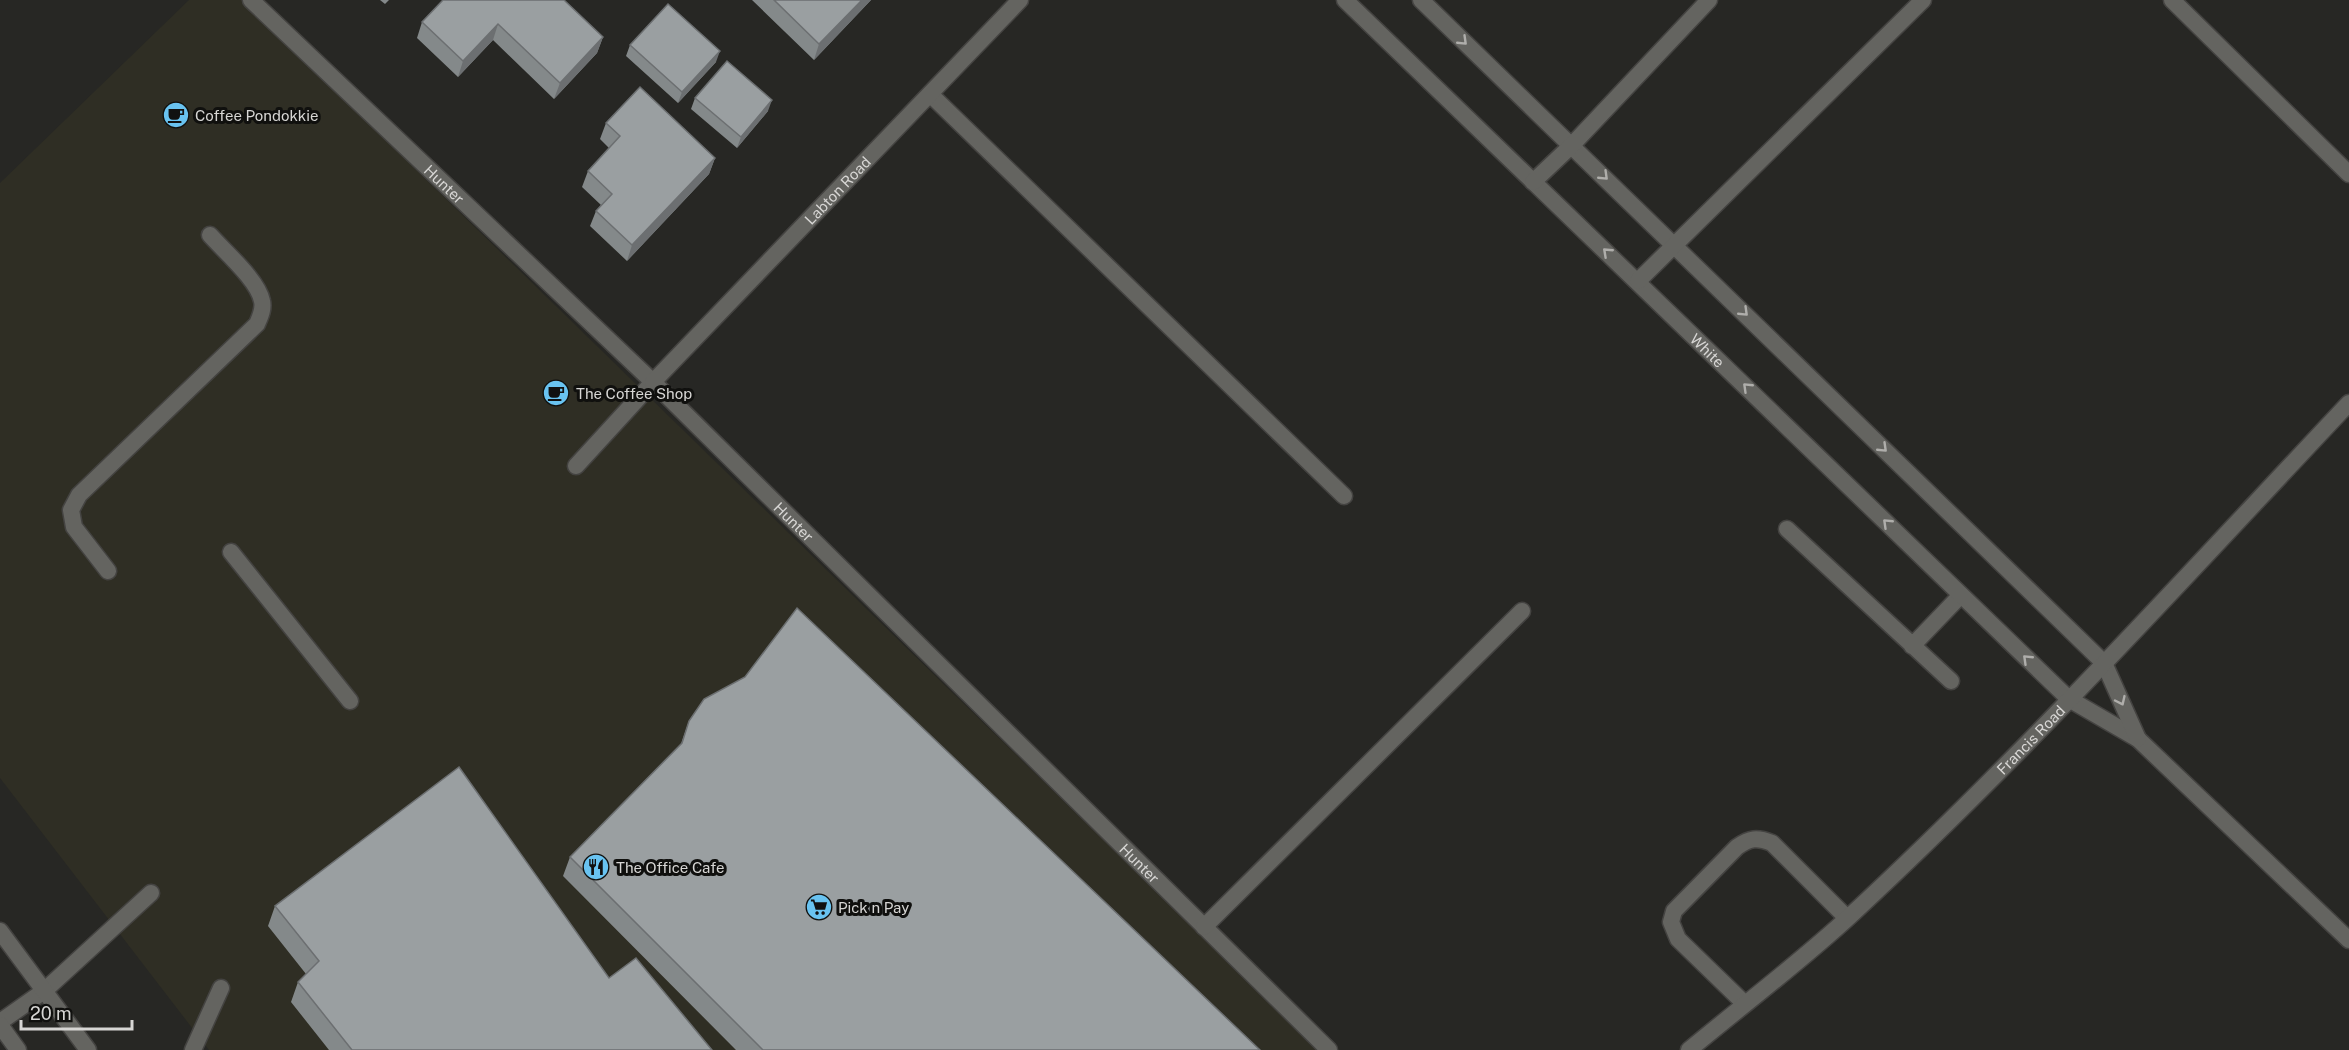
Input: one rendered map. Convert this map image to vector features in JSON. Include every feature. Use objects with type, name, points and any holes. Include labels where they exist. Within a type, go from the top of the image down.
[{"type":"street","name":"Hunter","points":[[251,0],[653,382],[1329,1050]]},
{"type":"street","name":"Labton Road","points":[[576,466],[653,382],[1020,0]]},
{"type":"street","name":"White","points":[[1345,0],[2069,699],[2138,739]]},
{"type":"street","points":[[1421,0],[1675,244],[2104,663],[2138,739],[2349,940]]},
{"type":"street","points":[[1533,182],[1572,145],[1709,0]]},
{"type":"street","points":[[1638,281],[1923,0]]},
{"type":"street","points":[[2172,0],[2349,174]]},
{"type":"street","points":[[930,94],[1344,496]]},
{"type":"street","points":[[108,571],[74,527],[71,510],[79,495],[257,324],[261,314],[263,304],[253,283],[210,235]]},
{"type":"street","name":"Francis Road","points":[[1689,1050],[1847,918],[1965,806],[2104,663],[2349,403]]},
{"type":"street","points":[[1786,530],[1951,681]]},
{"type":"street","points":[[231,552],[350,701]]},
{"type":"street","points":[[1912,646],[1961,595]]},
{"type":"street","points":[[1204,927],[1522,611]]},
{"type":"street","points":[[1745,1004],[1678,939],[1671,922],[1674,912],[1737,847],[1748,839],[1760,838],[1772,843],[1847,918]]},
{"type":"street","points":[[18,1050],[0,1024],[44,991],[151,893]]},
{"type":"street","points":[[0,931],[88,1050]]},
{"type":"street","points":[[193,1050],[221,988]]},
{"type":"shaded area","points":[[189,0],[242,0],[1319,1050],[209,1050],[0,778],[0,183]]},
{"type":"building","points":[[443,0],[564,0],[603,37],[560,83],[498,24],[463,61],[422,22]]},
{"type":"building","points":[[774,0],[862,0],[819,44]]},
{"type":"building","points":[[668,4],[720,51],[682,92],[630,45]]},
{"type":"building","points":[[727,61],[772,100],[741,137],[695,98]]},
{"type":"building","points":[[640,87],[715,158],[632,245],[596,211],[612,194],[588,171],[620,136],[606,123]]},
{"type":"building","points":[[797,608],[1260,1050],[763,1050],[570,857],[682,743],[689,721],[704,699],[745,677]]},
{"type":"building","points":[[459,767],[609,978],[636,958],[712,1050],[352,1050],[298,982],[319,961],[275,906]]},
{"type":"place","name":"Coffee Pondokkie","points":[[176,115]]},
{"type":"place","name":"The Coffee Shop","points":[[556,393]]},
{"type":"place","name":"The Office Cafe","points":[[596,867]]},
{"type":"place","name":"Pick n Pay","points":[[819,907]]}]
